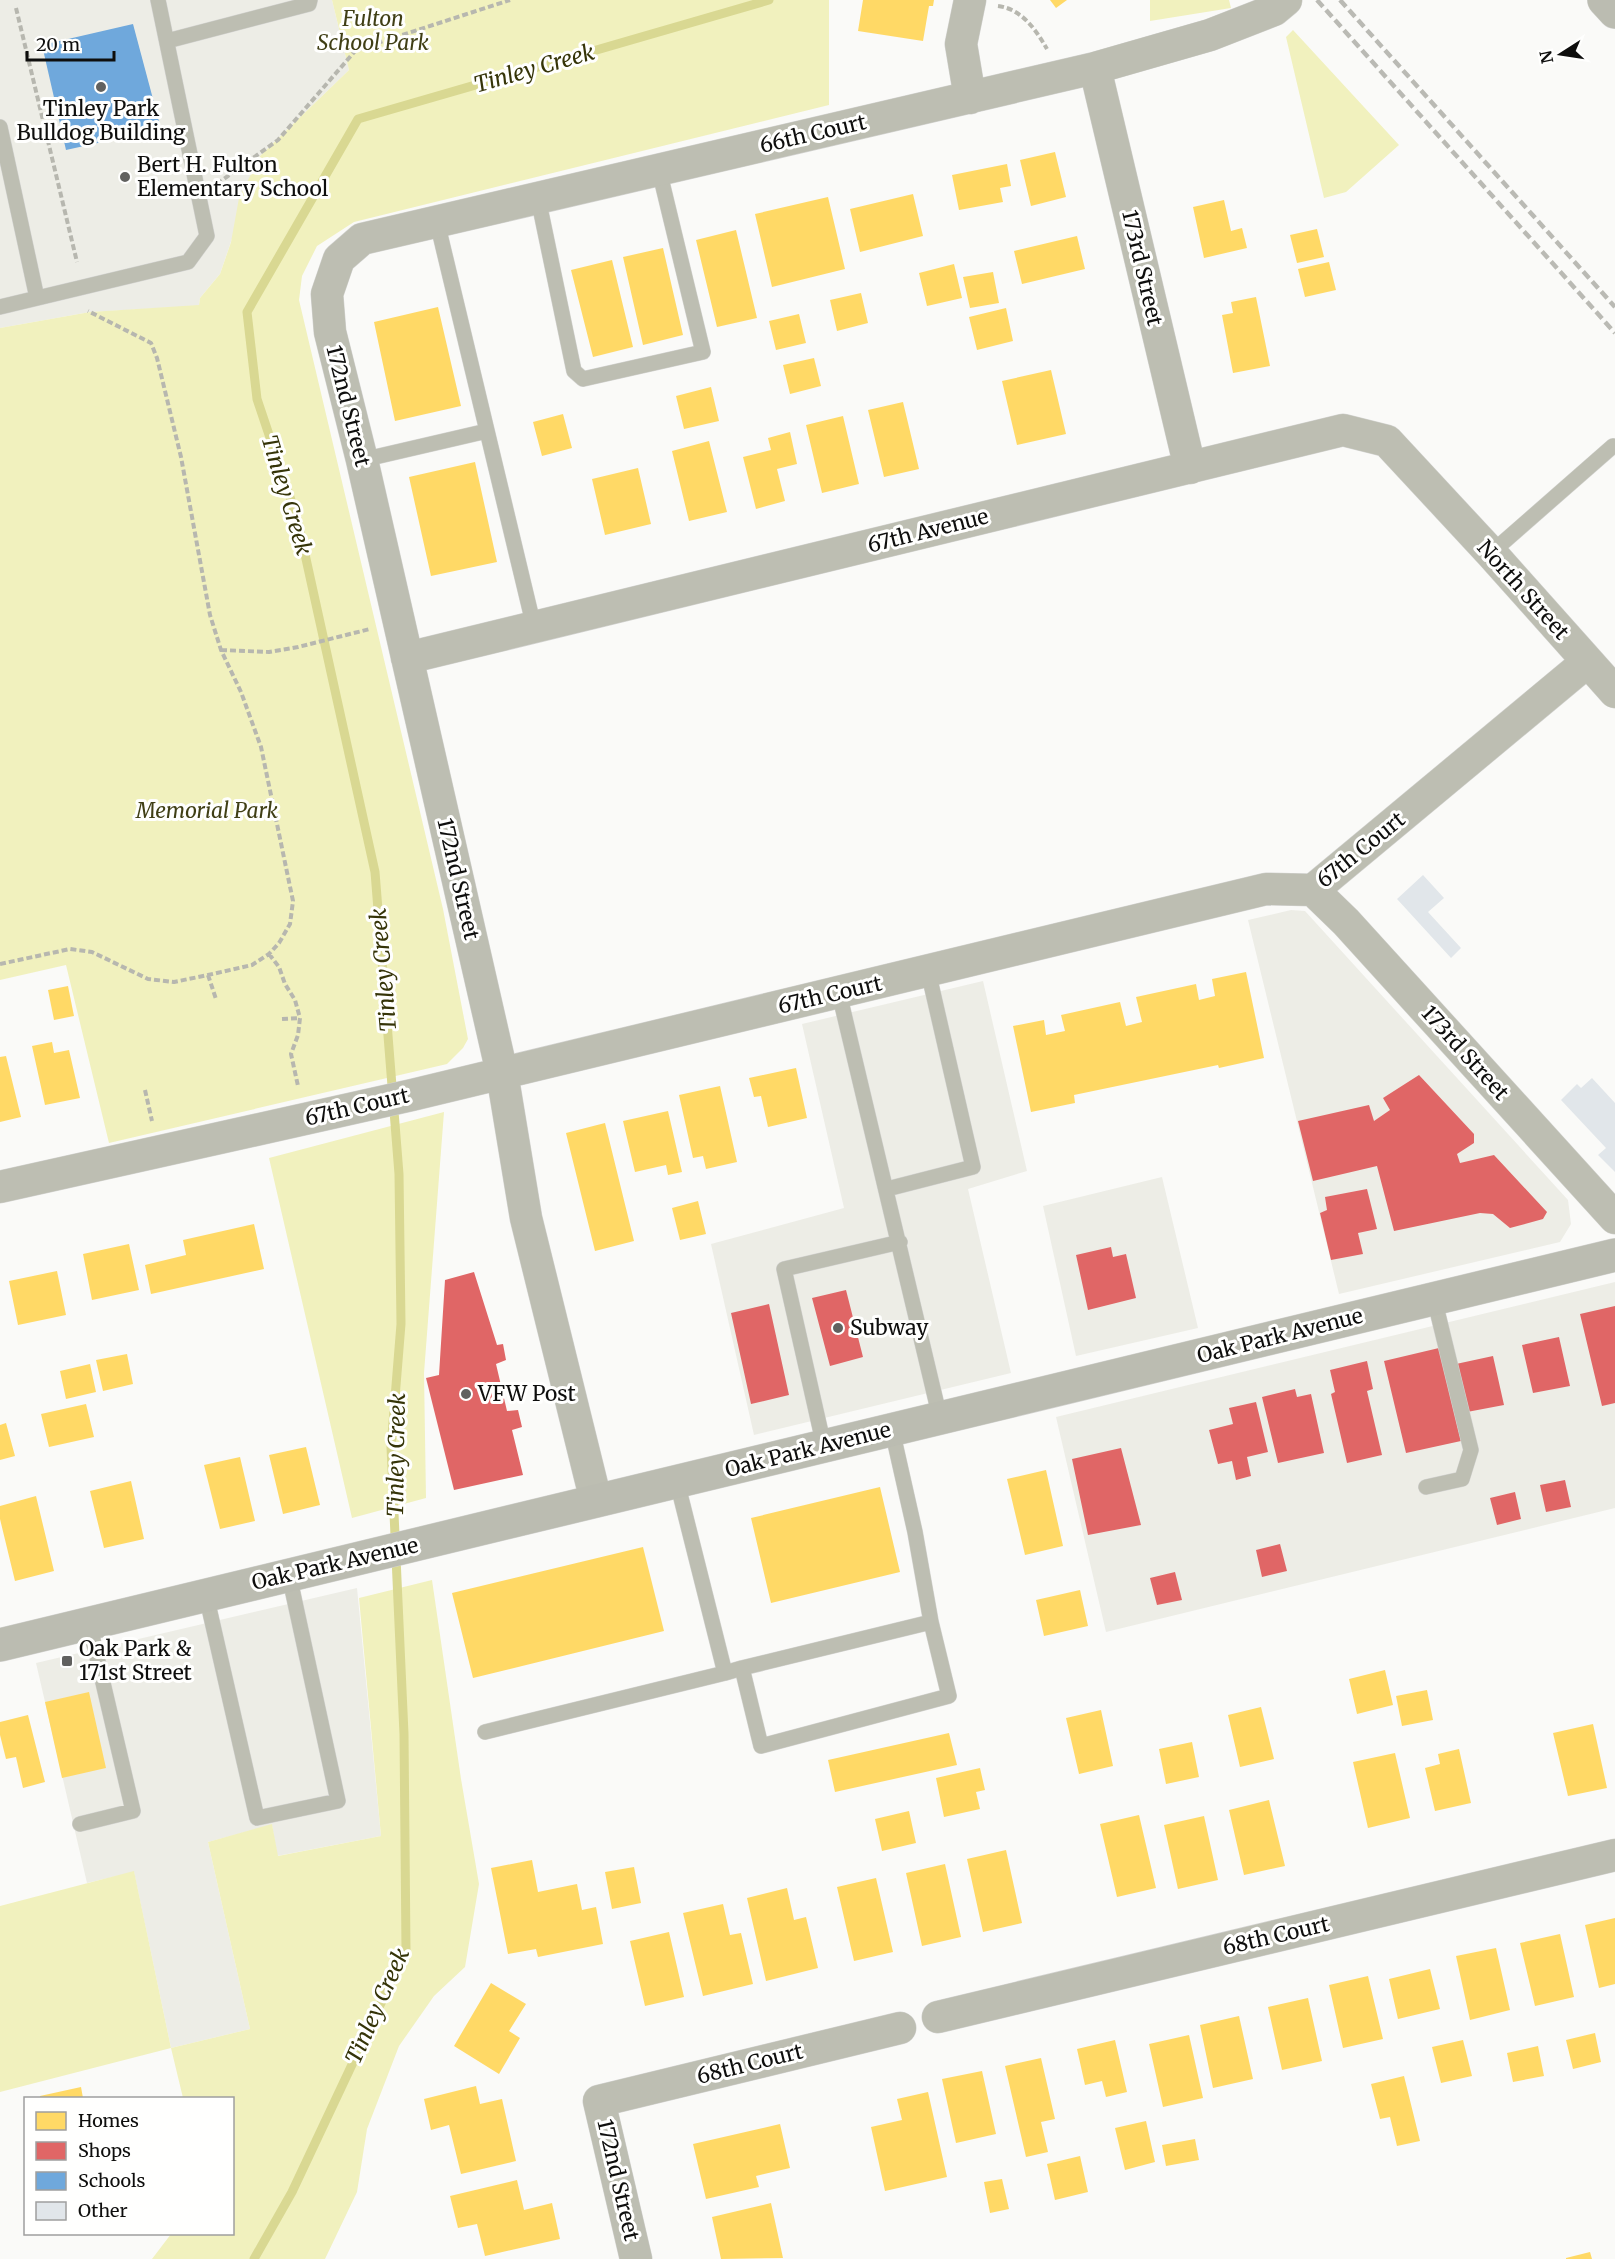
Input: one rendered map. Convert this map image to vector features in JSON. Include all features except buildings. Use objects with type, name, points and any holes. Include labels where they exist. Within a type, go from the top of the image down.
[{"type":"street","name":"66th Court","points":[[339,259],[362,239],[1095,68],[1210,35],[1274,10],[1287,0]]},
{"type":"street","points":[[1604,0],[1615,12]]},
{"type":"street","points":[[970,98],[961,44],[983,3]]},
{"type":"street","name":"173rd Street","points":[[1095,68],[1190,468]]},
{"type":"street","name":"172nd Street","points":[[339,259],[327,294],[330,332],[362,460],[502,1073],[526,1218],[596,1501]]},
{"type":"street","name":"67th Avenue","points":[[407,658],[1343,430],[1387,441],[1432,488]]},
{"type":"street","name":"North Street","points":[[1432,488],[1615,692]]},
{"type":"street","name":"67th Court","points":[[0,1187],[412,1095],[1266,890],[1313,890],[1587,662]]},
{"type":"street","name":"173rd Street","points":[[1313,890],[1346,922],[1615,1218]]},
{"type":"street","name":"Oak Park Avenue","points":[[0,1645],[1615,1255]]},
{"type":"street","name":"68th Court","points":[[938,2017],[1615,1855]]},
{"type":"street","name":"68th Court","points":[[599,2101],[900,2028]]},
{"type":"street","name":"172nd Street","points":[[599,2101],[636,2259]]},
{"type":"lane","points":[[0,307],[188,262],[207,236],[158,0]]},
{"type":"lane","points":[[167,40],[309,4],[310,0]]},
{"type":"lane","points":[[0,127],[38,298]]},
{"type":"lane","points":[[538,198],[574,371],[583,379],[703,352],[659,170]]},
{"type":"lane","points":[[437,222],[534,627]]},
{"type":"lane","points":[[362,460],[487,431]]},
{"type":"lane","points":[[1491,553],[1613,446]]},
{"type":"lane","points":[[886,1189],[974,1167],[928,971]]},
{"type":"lane","points":[[839,993],[940,1418]]},
{"type":"lane","points":[[824,1446],[784,1269],[900,1242]]},
{"type":"lane","points":[[1426,1487],[1462,1479],[1471,1450],[1434,1298]]},
{"type":"lane","points":[[742,1668],[761,1746],[949,1696],[931,1622],[915,1532],[892,1430]]},
{"type":"lane","points":[[676,1482],[724,1673]]},
{"type":"lane","points":[[206,1594],[257,1818],[338,1801],[289,1575]]},
{"type":"lane","points":[[485,1732],[931,1622]]},
{"type":"lane","points":[[80,1824],[133,1811],[89,1623]]},
{"type":"path","points":[[221,182],[278,140],[356,50],[510,0]]},
{"type":"path","points":[[983,3],[1004,7],[1018,13],[1029,23],[1049,52]]},
{"type":"path","points":[[16,8],[77,262]]},
{"type":"path","points":[[0,964],[70,949],[92,952],[148,979],[174,982],[252,965],[269,954],[279,943],[290,924],[293,901],[261,747],[242,692],[221,650],[210,615],[181,458],[157,358],[151,343],[88,311]]},
{"type":"path","points":[[221,650],[269,652],[374,628]]},
{"type":"path","points":[[269,954],[279,967],[285,984],[295,1000],[300,1018],[298,1035],[291,1054],[298,1086]]},
{"type":"path","points":[[208,975],[216,999]]},
{"type":"path","points":[[282,1018],[300,1018]]},
{"type":"path","points":[[146,1090],[152,1121]]},
{"type":"shaded area","name":"Bert H. Fulton Elementary School","points":[[0,0],[332,0],[349,70],[260,156],[220,274],[200,298],[199,306],[90,312],[0,328]]},
{"type":"shaded area","points":[[1291,910],[1305,911],[1568,1200],[1571,1224],[1560,1242],[1339,1294],[1248,920]]},
{"type":"shaded area","points":[[983,981],[1027,1171],[968,1189],[1011,1373],[754,1435],[711,1244],[844,1208],[802,1024]]},
{"type":"shaded area","points":[[1162,1177],[1198,1328],[1076,1356],[1043,1206]]},
{"type":"shaded area","points":[[1615,1282],[1615,1508],[1106,1632],[1056,1417]]},
{"type":"shaded area","points":[[357,1588],[381,1836],[277,1856],[272,1825],[208,1842],[250,2029],[171,2048],[134,1872],[87,1883],[36,1663]]},
{"type":"green space","name":"Memorial Park","points":[[332,0],[829,0],[829,105],[354,222],[317,246],[302,276],[299,300],[443,909],[468,1039],[463,1048],[447,1064],[109,1143],[66,965],[0,980],[0,328],[90,312],[199,305],[200,298],[220,274],[231,242],[239,198],[260,156],[349,70]]},
{"type":"green space","points":[[1150,0],[1229,0],[1231,8],[1150,21]]},
{"type":"green space","points":[[1293,30],[1399,145],[1346,192],[1324,198],[1286,37]]},
{"type":"green space","points":[[444,1112],[424,1373],[426,1498],[352,1518],[269,1158]]},
{"type":"green space","points":[[432,1580],[479,1884],[465,1967],[434,1996],[399,2046],[367,2129],[357,2192],[325,2259],[152,2259],[170,2235],[234,2235],[234,2097],[183,2097],[171,2048],[250,2029],[208,1842],[272,1824],[278,1856],[381,1836],[359,1598]]},
{"type":"green space","points":[[134,1871],[171,2048],[0,2092],[0,1906]]},
{"type":"waterway","name":"Tinley Creek","points":[[254,2259],[292,2192],[406,1950],[404,1734],[391,1447],[401,1324],[399,1174],[375,872],[297,518],[257,399],[247,312],[358,119],[769,0]]},
{"type":"railway","points":[[1317,0],[1615,333]]},
{"type":"railway","points":[[1340,0],[1615,307]]},
{"type":"place","name":"Tinley Park Bulldog Building","points":[[101,87]]},
{"type":"place","name":"Bert H. Fulton Elementary School","points":[[125,177]]},
{"type":"place","name":"Subway","points":[[838,1328]]},
{"type":"place","name":"VFW Post","points":[[466,1394]]},
{"type":"place","name":"Oak Park & 171st Street","points":[[67,1661]]},
{"type":"park label","name":"Fulton School Park","points":[[373,31]]}]
